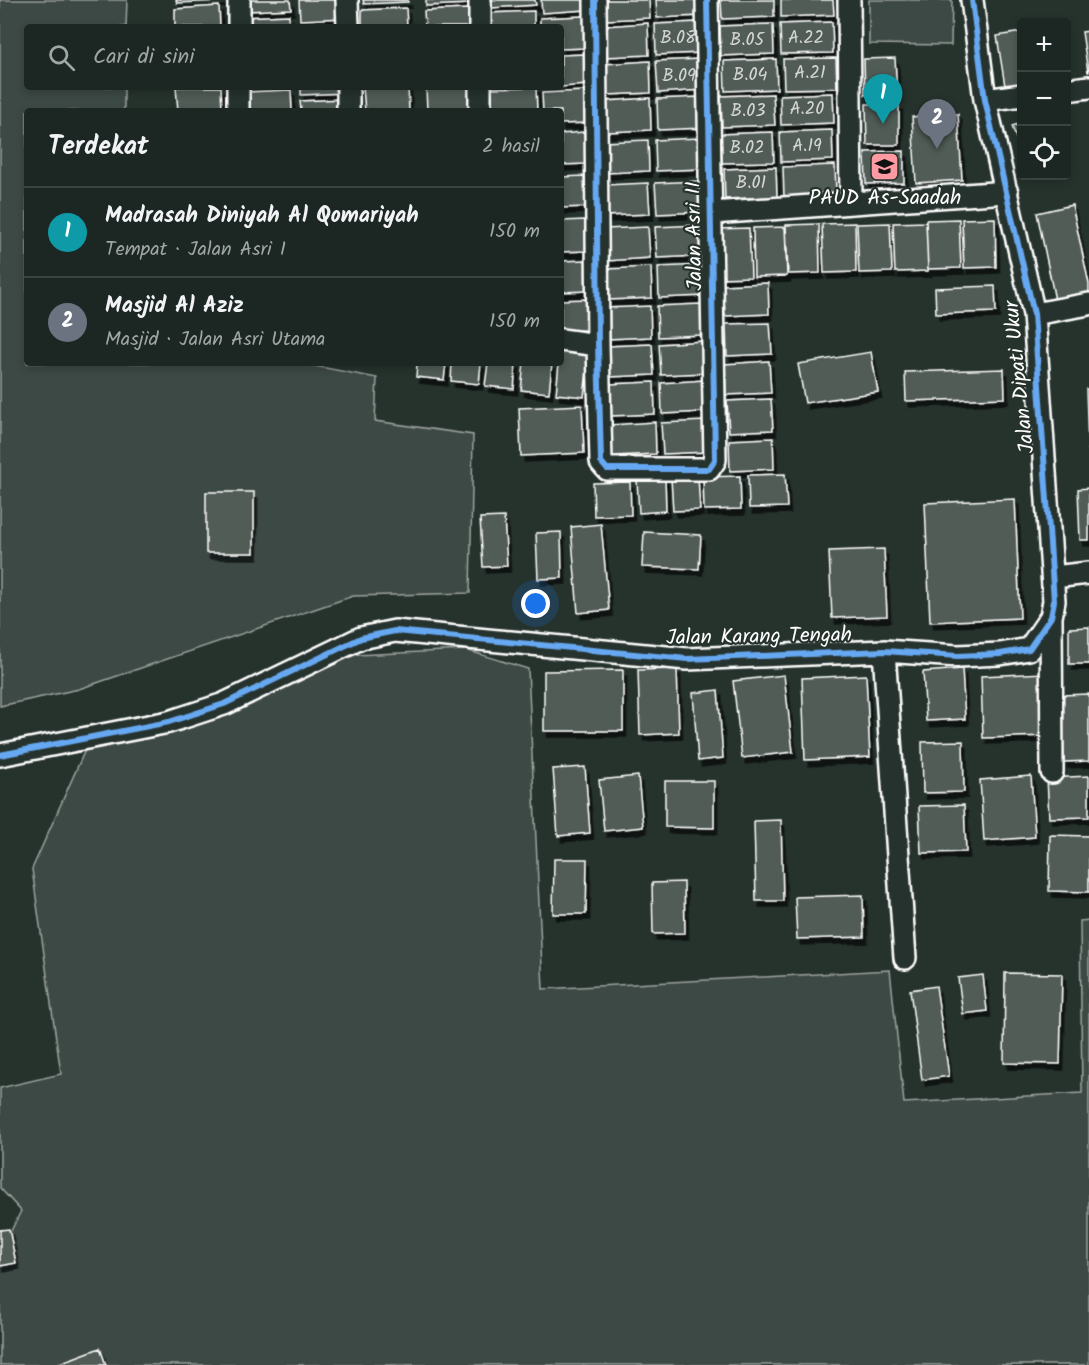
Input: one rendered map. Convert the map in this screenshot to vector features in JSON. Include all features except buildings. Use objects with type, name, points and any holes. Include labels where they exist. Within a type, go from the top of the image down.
[{"type":"street","points":[[239,0],[239,24]]},
{"type":"street","points":[[347,0],[348,24]]},
{"type":"street","points":[[480,0],[480,24]]},
{"type":"street","points":[[564,340],[598,345],[595,0]]},
{"type":"street","name":"Jalan Asri II","points":[[598,345],[601,462],[607,469],[709,468],[715,460],[707,0]]},
{"type":"street","points":[[849,0],[851,203]]},
{"type":"street","name":"Jalan Dipati Ukur","points":[[972,0],[986,100],[1034,314],[1053,576]]},
{"type":"street","points":[[1071,89],[1089,87]]},
{"type":"street","points":[[238,90],[238,108]]},
{"type":"street","points":[[348,90],[348,108]]},
{"type":"street","points":[[480,90],[480,108]]},
{"type":"street","points":[[986,100],[1017,96]]},
{"type":"street","points":[[712,213],[1007,192]]},
{"type":"street","points":[[1034,314],[1089,304]]},
{"type":"street","points":[[1053,576],[1089,573]]},
{"type":"street","name":"Jalan Karang Tengah","points":[[0,755],[169,722],[224,704],[361,638],[395,631],[687,659],[884,651],[958,656],[1000,654],[1029,649],[1051,617],[1054,601],[1053,576]]},
{"type":"street","points":[[1051,617],[1052,772]]},
{"type":"street","points":[[884,651],[905,958]]},
{"type":"shaded area","points":[[0,0],[127,0],[126,24],[24,24],[24,90],[124,90],[124,108],[24,108],[24,366],[315,366],[377,378],[375,421],[473,435],[470,593],[353,596],[79,689],[0,706]]},
{"type":"shaded area","points":[[869,0],[952,0],[951,45],[869,44]]},
{"type":"shaded area","points":[[466,650],[528,669],[543,989],[890,970],[904,1103],[1082,1093],[1080,921],[1089,920],[1089,1365],[0,1365],[0,1253],[21,1211],[0,1188],[0,1088],[61,1074],[32,869],[85,750],[355,655]]},
{"type":"cycle path","points":[[595,0],[601,462],[607,469],[709,469],[715,460],[707,0]]},
{"type":"cycle path","points":[[0,755],[169,722],[224,704],[361,638],[395,631],[687,659],[884,651],[958,656],[1000,654],[1029,649],[1051,617],[1054,601],[1034,314],[985,100],[972,0]]},
{"type":"place","name":"Madrasah Diniyah Al Qomariyah","points":[[883,124]]},
{"type":"place","name":"Masjid Al Aziz","points":[[937,149]]},
{"type":"place","name":"PAUD As-Saadah","points":[[885,167]]}]
